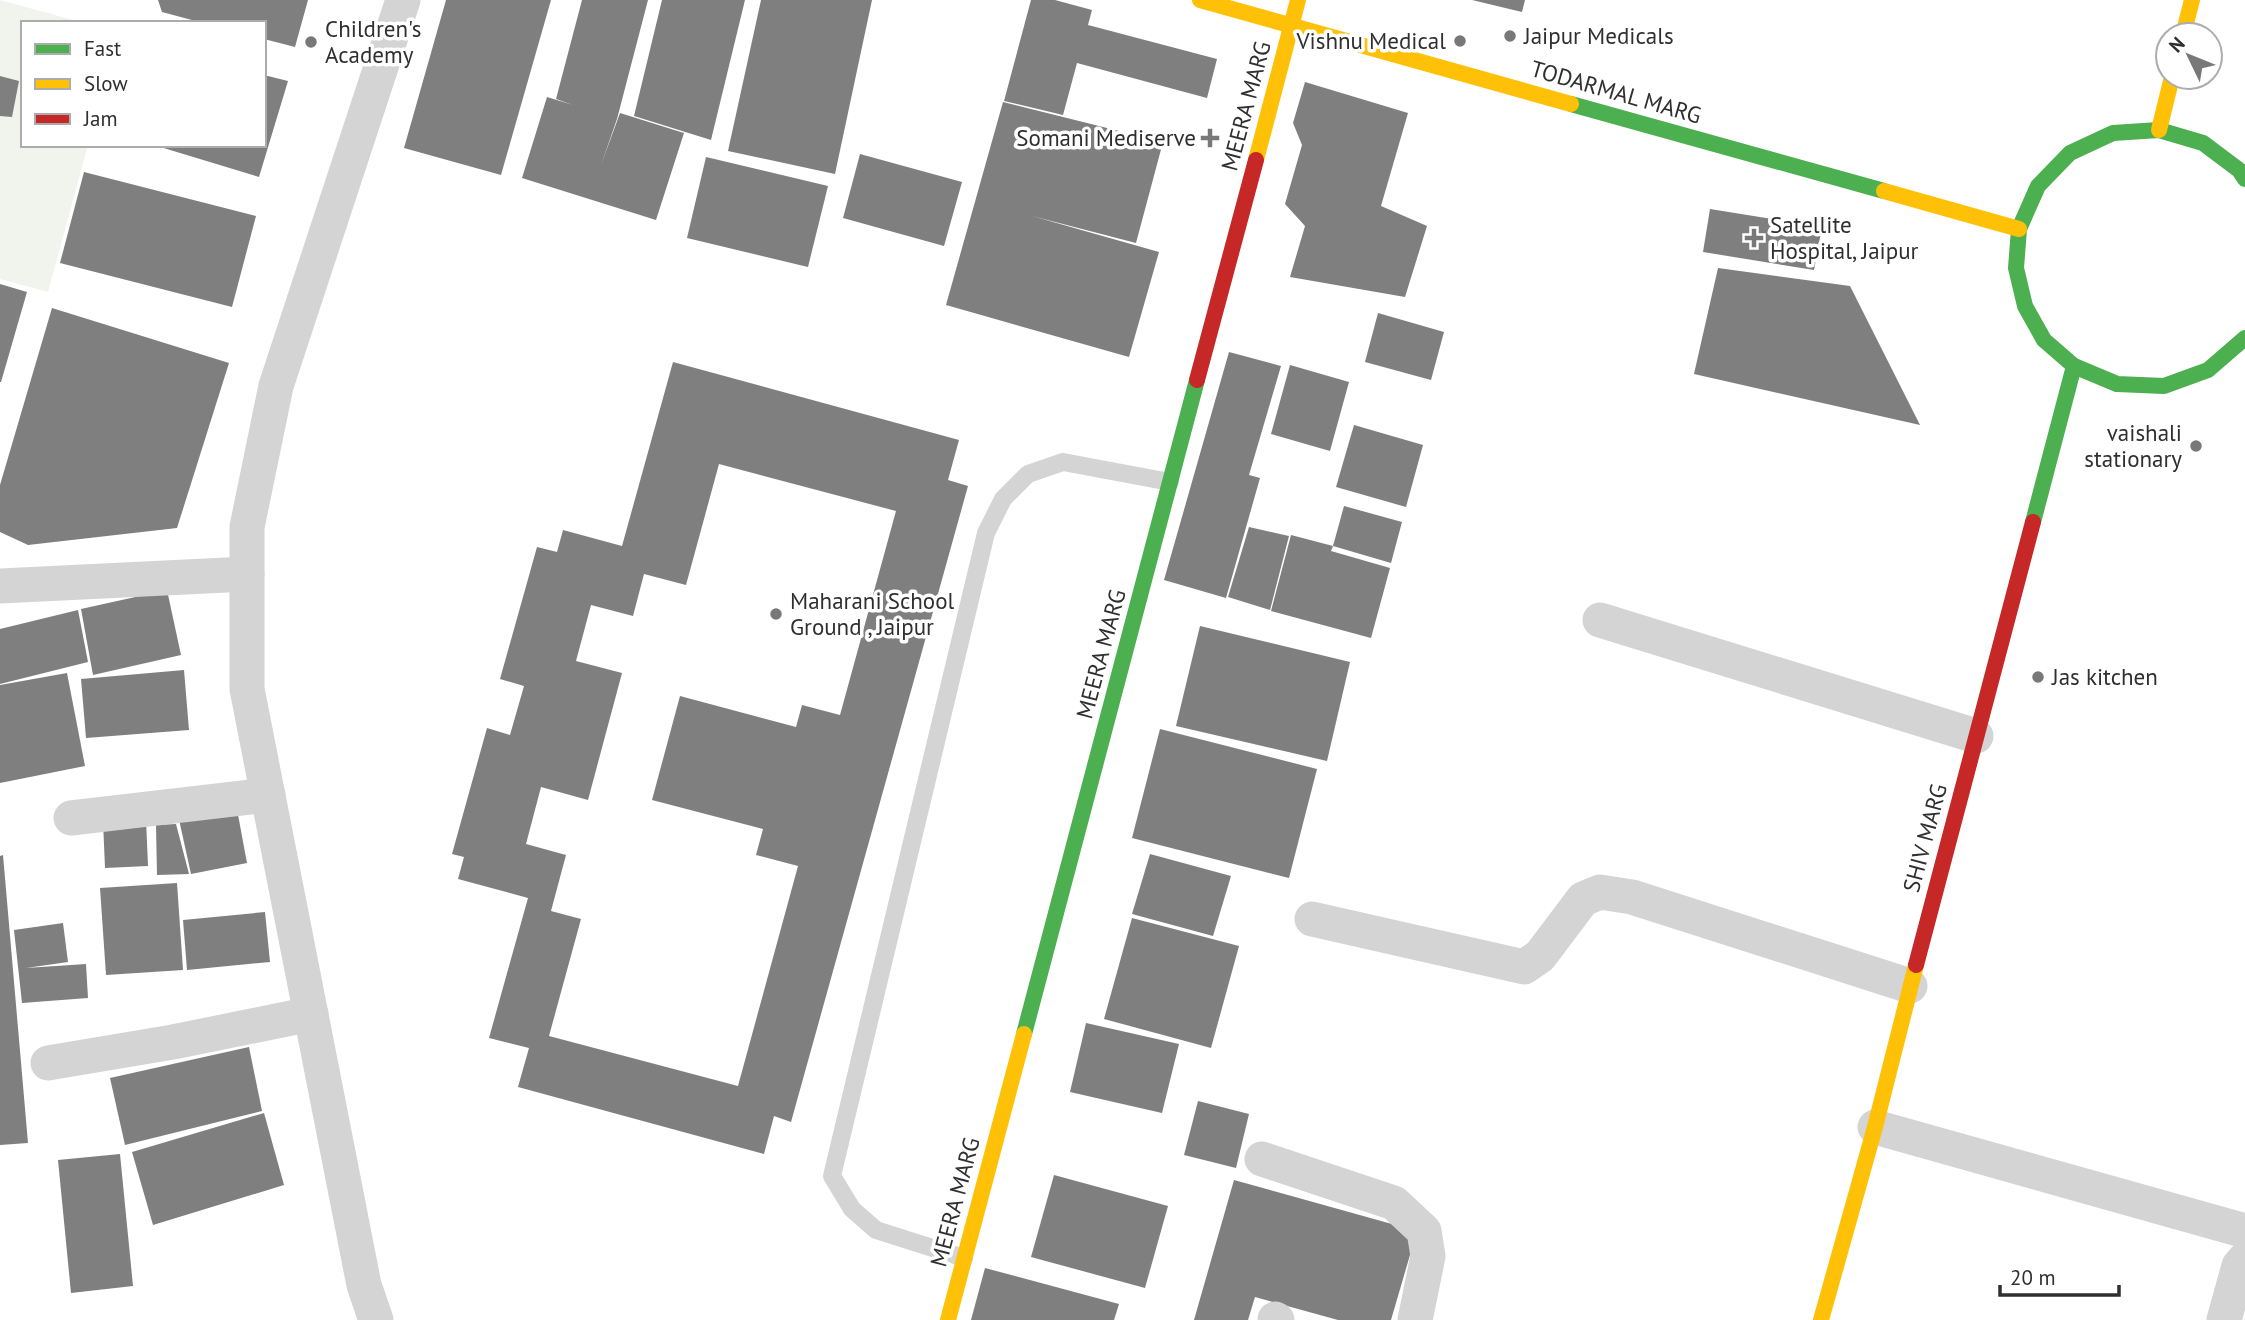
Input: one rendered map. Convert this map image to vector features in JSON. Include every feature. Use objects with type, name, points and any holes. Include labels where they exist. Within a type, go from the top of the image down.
[{"type":"street","points":[[376,1320],[364,1285],[247,689],[247,527],[276,386],[403,0]]},
{"type":"street","name":"TODARMAL MARG","points":[[1200,0],[2019,229]]},
{"type":"street","name":"MEERA MARG","points":[[948,1320],[1298,0]]},
{"type":"street","points":[[2187,21],[2192,0]]},
{"type":"street","points":[[2159,130],[2169,91]]},
{"type":"street","points":[[2245,179],[2239,170],[2203,143],[2159,130],[2113,133],[2070,153],[2038,186],[2019,229],[2016,268],[2025,306],[2044,340],[2074,366],[2117,384],[2164,386],[2208,370],[2245,338]]},
{"type":"street","name":"SHIV MARG","points":[[1821,1320],[1875,1127],[2074,366]]},
{"type":"street","points":[[0,586],[247,574]]},
{"type":"street","points":[[1600,620],[1976,736]]},
{"type":"street","points":[[71,818],[268,795]]},
{"type":"street","points":[[1312,919],[1524,967],[1540,956],[1583,899],[1600,892],[1632,897],[1910,986]]},
{"type":"street","points":[[48,1063],[173,1042],[311,1014]]},
{"type":"street","points":[[1875,1127],[2245,1231]]},
{"type":"street","points":[[1262,1160],[1394,1203],[1424,1231],[1428,1256],[1415,1320]]},
{"type":"street","points":[[2224,1320],[2239,1266],[2245,1259]]},
{"type":"lane","points":[[964,1258],[876,1230],[852,1209],[832,1177],[986,533],[1003,499],[1028,474],[1063,462],[1170,482]]},
{"type":"shaded area","points":[[0,0],[77,21],[21,21],[21,147],[87,147],[48,292],[0,279]]},
{"type":"building","points":[[158,0],[308,0],[295,47],[266,40],[266,21],[196,21],[162,12]]},
{"type":"building","points":[[446,0],[551,0],[501,175],[404,148]]},
{"type":"building","points":[[582,0],[648,0],[617,119],[601,165],[620,113],[684,133],[656,220],[522,178],[547,97],[573,105],[556,99]]},
{"type":"building","points":[[662,0],[745,0],[711,140],[634,116]]},
{"type":"building","points":[[761,0],[872,0],[835,174],[728,151]]},
{"type":"building","points":[[1031,0],[1055,0],[1092,10],[1088,25],[1217,59],[1207,98],[1077,63],[1063,115],[1004,101]]},
{"type":"building","points":[[1472,0],[1525,0],[1522,12]]},
{"type":"building","points":[[0,76],[19,81],[12,117],[0,116]]},
{"type":"building","points":[[266,76],[288,81],[259,177],[160,147],[266,147]]},
{"type":"building","points":[[1305,82],[1408,113],[1381,206],[1427,226],[1405,297],[1290,277],[1305,226],[1285,204],[1302,145],[1293,123]]},
{"type":"building","points":[[1003,102],[1163,142],[1136,243],[1032,216],[1159,252],[1129,357],[946,305]]},
{"type":"building","points":[[860,154],[962,182],[944,246],[843,218]]},
{"type":"building","points":[[706,157],[828,186],[808,267],[687,238]]},
{"type":"building","points":[[84,172],[256,216],[232,307],[60,263]]},
{"type":"building","points":[[1710,209],[1822,227],[1814,270],[1703,252]]},
{"type":"building","points":[[1718,268],[1850,286],[1920,425],[1694,374]]},
{"type":"building","points":[[0,284],[27,292],[1,382],[0,382]]},
{"type":"building","points":[[52,308],[229,363],[177,528],[28,545],[0,532],[0,485]]},
{"type":"building","points":[[1378,313],[1444,332],[1431,380],[1365,362]]},
{"type":"building","points":[[1229,352],[1281,366],[1249,475],[1260,478],[1226,598],[1164,580]]},
{"type":"building","points":[[673,362],[959,440],[948,480],[968,486],[791,1122],[774,1116],[764,1154],[518,1087],[529,1048],[489,1038],[528,898],[458,879],[464,857],[452,854],[487,728],[510,735],[524,686],[500,679],[537,547],[557,552],[563,530],[622,546]],"holes":[[[719,464],[896,511],[840,715],[802,705],[796,727],[680,696],[652,800],[763,829],[756,855],[798,866],[738,1086],[549,1036],[581,919],[551,911],[566,855],[526,844],[541,787],[588,800],[622,673],[576,661],[591,605],[633,616],[644,574],[686,585]]]},
{"type":"building","points":[[1290,365],[1349,382],[1330,451],[1271,434]]},
{"type":"building","points":[[1354,425],[1423,445],[1406,507],[1336,487]]},
{"type":"building","points":[[1344,506],[1402,522],[1391,563],[1333,546]]},
{"type":"building","points":[[1249,527],[1289,536],[1270,610],[1228,597]]},
{"type":"building","points":[[1291,535],[1333,546],[1331,551],[1390,568],[1371,638],[1271,611]]},
{"type":"building","points":[[167,590],[181,655],[93,675],[81,609]]},
{"type":"building","points":[[78,610],[88,662],[0,684],[0,629]]},
{"type":"building","points":[[1200,626],[1350,662],[1327,761],[1176,726]]},
{"type":"building","points":[[184,670],[189,730],[86,738],[81,679]]},
{"type":"building","points":[[67,673],[85,766],[0,783],[0,685]]},
{"type":"building","points":[[1160,729],[1317,769],[1289,878],[1132,838]]},
{"type":"building","points":[[236,804],[247,863],[191,874],[178,815]]},
{"type":"building","points":[[146,819],[148,866],[105,868],[103,821]]},
{"type":"building","points":[[176,824],[189,874],[157,875],[156,825]]},
{"type":"building","points":[[1150,854],[1231,876],[1213,936],[1132,914]]},
{"type":"building","points":[[3,855],[28,1143],[0,1145],[0,856]]},
{"type":"building","points":[[177,883],[183,970],[106,975],[100,888]]},
{"type":"building","points":[[265,912],[270,962],[187,970],[183,920]]},
{"type":"building","points":[[1132,918],[1239,946],[1211,1048],[1104,1019]]},
{"type":"building","points":[[63,923],[68,962],[26,968],[86,964],[88,998],[22,1003],[14,930]]},
{"type":"building","points":[[1086,1023],[1179,1044],[1162,1113],[1070,1092]]},
{"type":"building","points":[[249,1047],[262,1111],[125,1145],[110,1078]]},
{"type":"building","points":[[1198,1101],[1249,1114],[1236,1168],[1184,1155]]},
{"type":"building","points":[[264,1113],[284,1185],[153,1225],[132,1152]]},
{"type":"building","points":[[120,1154],[133,1286],[71,1293],[58,1160]]},
{"type":"building","points":[[1054,1175],[1168,1206],[1145,1288],[1031,1257]]},
{"type":"building","points":[[1234,1180],[1417,1231],[1391,1320],[1338,1320],[1255,1297],[1248,1320],[1194,1320]]},
{"type":"building","points":[[985,1268],[1119,1304],[1114,1320],[971,1320]]},
{"type":"traffic: fast","points":[[1571,104],[1884,191]]},
{"type":"traffic: fast","points":[[2245,179],[2239,170],[2203,143],[2159,130],[2113,133],[2070,153],[2038,186],[2019,229],[2016,268],[2025,306],[2044,340],[2074,366],[2117,384],[2164,386],[2208,370],[2245,338]]},
{"type":"traffic: fast","points":[[2033,522],[2074,366]]},
{"type":"traffic: fast","points":[[1024,1034],[1197,380]]},
{"type":"traffic: slow","points":[[1200,0],[1571,104]]},
{"type":"traffic: slow","points":[[1256,160],[1298,0]]},
{"type":"traffic: slow","points":[[2187,21],[2192,0]]},
{"type":"traffic: slow","points":[[2159,130],[2169,91]]},
{"type":"traffic: slow","points":[[1884,191],[2019,229]]},
{"type":"traffic: slow","points":[[1821,1320],[1875,1127],[1916,965]]},
{"type":"traffic: slow","points":[[948,1320],[1024,1034]]},
{"type":"traffic: jam","points":[[1197,380],[1256,160]]},
{"type":"traffic: jam","points":[[1916,965],[2033,522]]},
{"type":"place","name":"Jaipur Medicals","points":[[1510,36]]},
{"type":"place","name":"Vishnu Medical","points":[[1460,41]]},
{"type":"place","name":"Children's Academy","points":[[311,42]]},
{"type":"place","name":"Somani Mediserve","points":[[1210,138]]},
{"type":"place","name":"Satellite Hospital, Jaipur","points":[[1754,238]]},
{"type":"place","name":"vaishali stationary","points":[[2196,446]]},
{"type":"place","name":"Maharani School Ground , Jaipur","points":[[776,614]]},
{"type":"place","name":"Jas kitchen","points":[[2038,677]]}]
